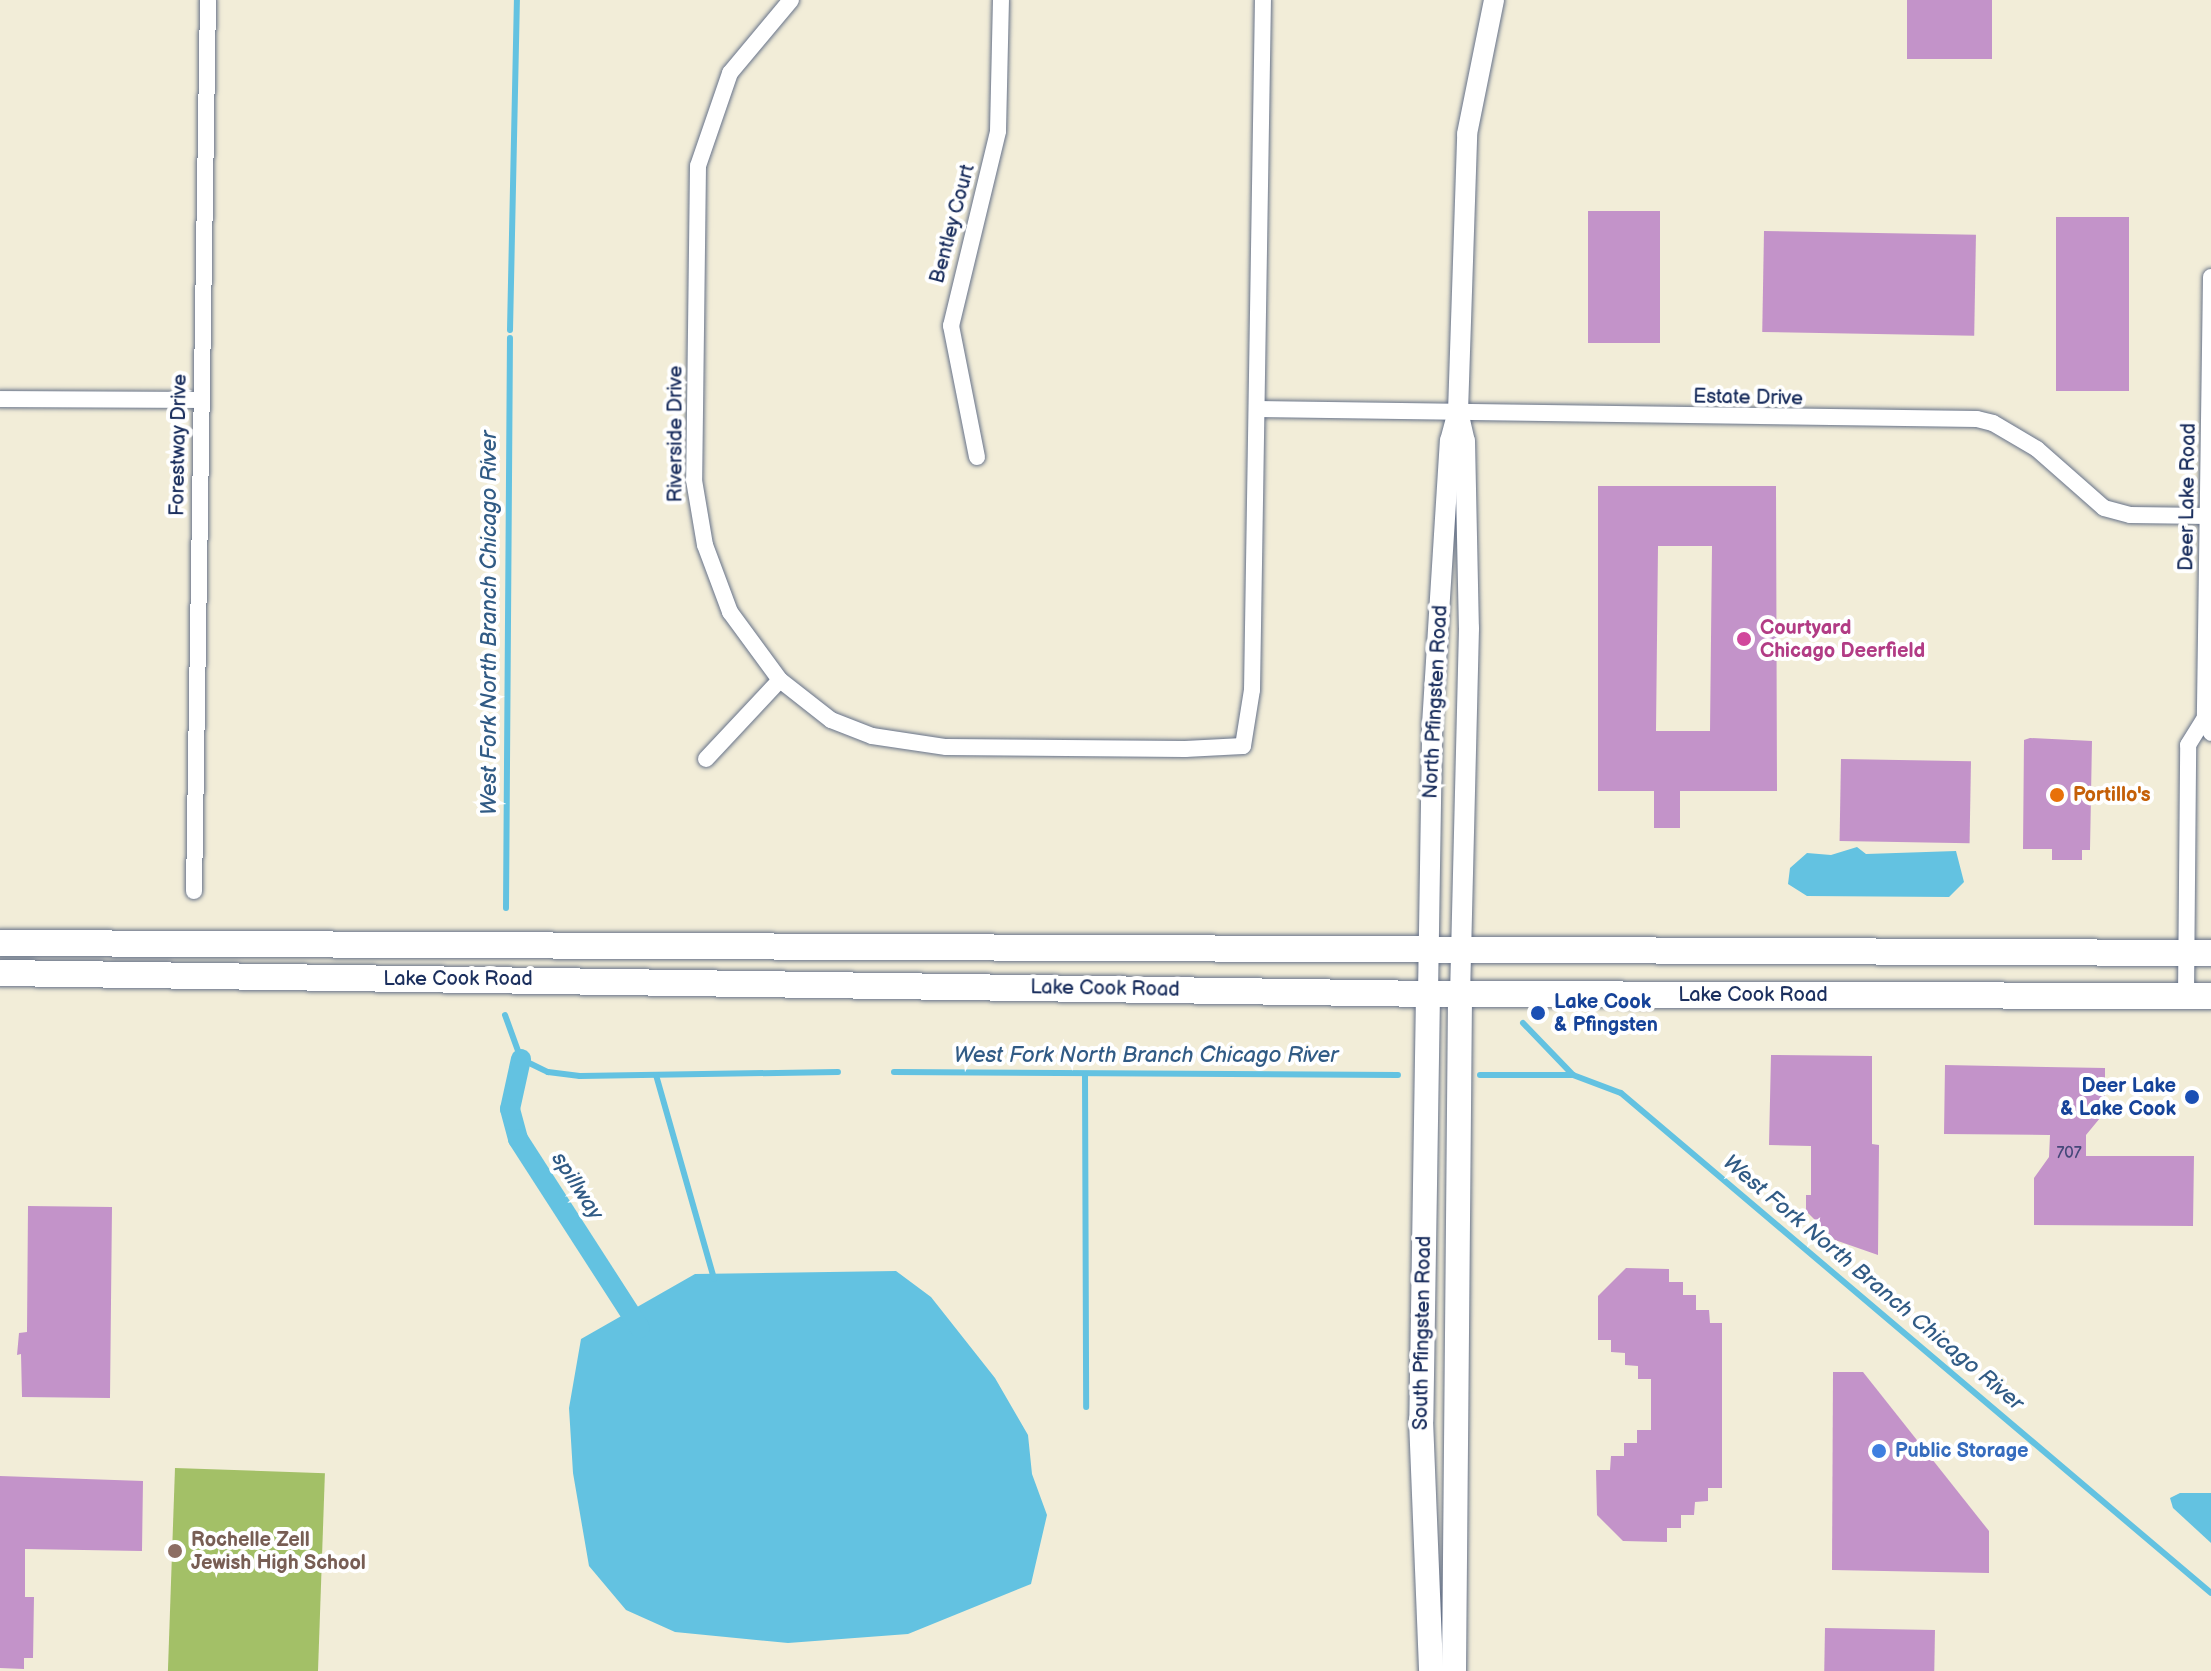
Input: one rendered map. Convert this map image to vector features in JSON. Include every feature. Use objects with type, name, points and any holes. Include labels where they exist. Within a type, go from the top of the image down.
[{"type":"main road","name":"Lake Cook Road","points":[[0,943],[2198,952]]},
{"type":"main road","name":"Lake Cook Road","points":[[0,973],[1428,994],[2198,996]]},
{"type":"main road","name":"South Pfingsten Road","points":[[1428,994],[1421,1420],[1431,1671]]},
{"type":"main road","name":"South Pfingsten Road","points":[[1454,1671],[1460,994]]},
{"type":"street","name":"Forestway Drive","points":[[194,891],[199,400],[208,0]]},
{"type":"street","name":"Bentley Court","points":[[977,457],[951,326],[998,131],[1001,0]]},
{"type":"street","points":[[1257,409],[1263,0]]},
{"type":"street","name":"North Pfingsten Road","points":[[1428,994],[1432,725],[1450,441],[1458,412],[1467,134],[1494,0]]},
{"type":"street","name":"Riverside Drive","points":[[790,1],[730,73],[702,145],[694,450],[696,511],[715,576],[748,643],[780,680],[831,720],[872,736],[925,745],[1243,746],[1252,690],[1257,409]]},
{"type":"street","name":"Deer Lake Road","points":[[2198,996],[2188,745],[2208,726],[2211,277]]},
{"type":"street","points":[[0,399],[199,400]]},
{"type":"street","name":"Estate Drive","points":[[1257,409],[1977,419],[1993,423],[2037,449],[2104,508],[2130,515],[2208,516]]},
{"type":"street","name":"North Pfingsten Road","points":[[1458,412],[1465,441],[1469,628],[1460,994]]},
{"type":"street","points":[[706,759],[780,680]]},
{"type":"green space","points":[[175,1468],[325,1473],[318,1671],[168,1671]]},
{"type":"water","points":[[1857,847],[1866,854],[1956,851],[1964,882],[1949,897],[1807,896],[1788,884],[1790,868],[1807,853],[1831,855]]},
{"type":"water","points":[[896,1271],[931,1297],[995,1378],[1028,1435],[1032,1474],[1047,1515],[1031,1584],[908,1634],[788,1643],[675,1632],[626,1610],[589,1566],[573,1473],[569,1408],[581,1339],[695,1274]]},
{"type":"water","points":[[2180,1493],[2211,1493],[2211,1543],[2173,1508],[2170,1498]]},
{"type":"building","points":[[1907,0],[1992,0],[1992,59],[1907,59]]},
{"type":"building","points":[[1588,211],[1660,211],[1660,343],[1588,343]]},
{"type":"building","points":[[2056,217],[2129,217],[2129,391],[2056,391]]},
{"type":"building","points":[[1764,231],[1976,235],[1974,336],[1762,332]]},
{"type":"building","name":"Courtyard Chicago Deerfield","points":[[1598,486],[1776,486],[1777,791],[1680,791],[1680,828],[1654,828],[1654,791],[1598,791]],"holes":[[[1658,546],[1712,546],[1710,731],[1656,731]]]},
{"type":"building","name":"Portillo's","points":[[2024,740],[2092,741],[2090,850],[2082,850],[2082,860],[2052,860],[2052,849],[2023,849]]},
{"type":"building","points":[[1841,759],[1971,761],[1970,843],[1840,841]]},
{"type":"building","points":[[1771,1055],[1872,1056],[1872,1144],[1879,1145],[1878,1255],[1835,1240],[1806,1211],[1806,1195],[1811,1195],[1811,1146],[1769,1145]]},
{"type":"building","points":[[1945,1065],[2105,1068],[2105,1112],[2086,1135],[2086,1156],[2194,1156],[2193,1226],[2034,1225],[2034,1178],[2049,1157],[2050,1135],[1944,1134]]},
{"type":"building","points":[[28,1206],[112,1207],[110,1398],[22,1397],[21,1354],[17,1355],[19,1333],[27,1332]]},
{"type":"building","points":[[1626,1268],[1669,1269],[1669,1282],[1683,1282],[1683,1295],[1696,1295],[1696,1310],[1709,1310],[1710,1323],[1722,1323],[1722,1488],[1708,1488],[1708,1501],[1695,1502],[1694,1515],[1681,1515],[1681,1528],[1667,1528],[1667,1542],[1623,1541],[1597,1515],[1596,1470],[1610,1470],[1611,1456],[1624,1456],[1624,1443],[1637,1443],[1637,1430],[1651,1430],[1651,1379],[1638,1379],[1638,1366],[1625,1365],[1625,1353],[1611,1352],[1611,1340],[1598,1340],[1598,1296]]},
{"type":"building","name":"Public Storage","points":[[1833,1372],[1863,1372],[1989,1531],[1989,1573],[1832,1570]]},
{"type":"building","name":"Rochelle Zell Jewish High School","points":[[0,1476],[143,1481],[142,1551],[25,1549],[25,1597],[34,1597],[33,1658],[24,1658],[24,1669],[0,1668]]},
{"type":"building","points":[[1825,1628],[1935,1630],[1934,1671],[1824,1671]]},
{"type":"waterway","name":"West Fork North Branch Chicago River","points":[[510,330],[517,0]]},
{"type":"waterway","name":"West Fork North Branch Chicago River","points":[[506,908],[510,338]]},
{"type":"waterway","name":"West Fork North Branch Chicago River","points":[[505,1015],[521,1059],[548,1072],[580,1076],[838,1072]]},
{"type":"waterway","points":[[1523,1023],[1573,1075]]},
{"type":"waterway","name":"spillway","points":[[521,1059],[510,1109],[518,1139],[640,1328]]},
{"type":"waterway","name":"West Fork North Branch Chicago River","points":[[894,1072],[1398,1075]]},
{"type":"waterway","points":[[1085,1074],[1086,1407]]},
{"type":"waterway","points":[[656,1075],[714,1279]]},
{"type":"waterway","name":"West Fork North Branch Chicago River","points":[[1480,1075],[1573,1075],[1621,1093],[2211,1593]]},
{"type":"place","name":"Courtyard Chicago Deerfield","points":[[1744,639]]},
{"type":"place","name":"Portillo's","points":[[2057,795]]},
{"type":"place","name":"Lake Cook & Pfingsten","points":[[1538,1013]]},
{"type":"place","name":"Deer Lake & Lake Cook","points":[[2192,1097]]},
{"type":"place","name":"Public Storage","points":[[1879,1451]]},
{"type":"place","name":"Rochelle Zell Jewish High School","points":[[175,1551]]}]
